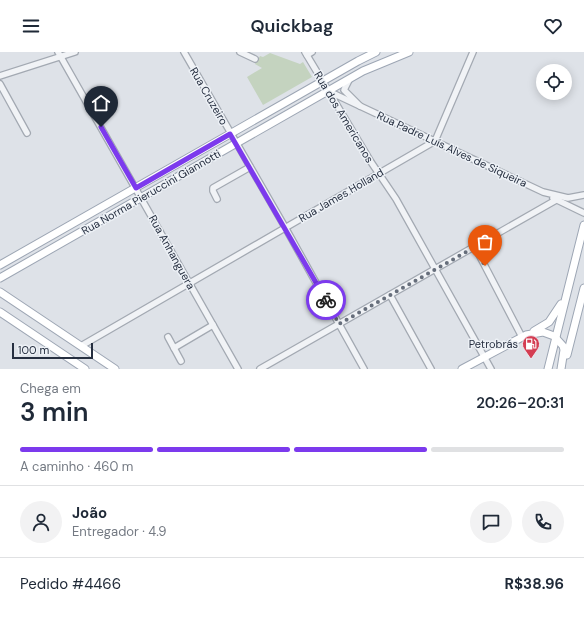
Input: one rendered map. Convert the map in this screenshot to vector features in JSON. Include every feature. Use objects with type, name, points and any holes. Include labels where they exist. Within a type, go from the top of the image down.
[{"type":"main road","name":"Rua Norma Pieruccini Giannotti","points":[[0,265],[322,81],[376,52]]},
{"type":"main road","name":"Rua Norma Pieruccini Giannotti","points":[[0,278],[352,77],[386,60],[409,52]]},
{"type":"main road","points":[[548,369],[557,338],[584,225]]},
{"type":"main road","points":[[562,369],[584,288]]},
{"type":"main road","points":[[0,292],[115,369]]},
{"type":"main road","points":[[462,369],[550,322],[554,318],[567,292]]},
{"type":"main road","points":[[0,312],[85,369]]},
{"type":"main road","points":[[524,336],[543,332],[551,334],[557,338],[564,348],[562,369]]},
{"type":"street","points":[[0,76],[59,54],[75,52]]},
{"type":"street","name":"Rua Cruzeiro","points":[[184,52],[285,227],[364,369]]},
{"type":"street","points":[[240,52],[255,59]]},
{"type":"street","points":[[306,54],[312,52]]},
{"type":"street","points":[[435,141],[473,52]]},
{"type":"street","name":"Rua Anhanguera","points":[[59,54],[238,369]]},
{"type":"street","name":"Rua dos Americanos","points":[[306,54],[327,91],[396,199],[491,369]]},
{"type":"street","name":"Rua Padre Luís Alves de Siqueira","points":[[352,77],[346,84],[344,90],[360,106]]},
{"type":"street","points":[[0,84],[27,133]]},
{"type":"street","name":"Rua Padre Luís Alves de Siqueira","points":[[327,91],[543,192],[584,213]]},
{"type":"street","name":"Rua James Holland","points":[[81,346],[435,141]]},
{"type":"street","points":[[217,199],[213,188],[250,167]]},
{"type":"street","name":"Rua Padre Luís Alves de Siqueira","points":[[543,192],[568,198],[584,196]]},
{"type":"street","points":[[260,369],[556,200]]},
{"type":"street","points":[[475,247],[524,336]]},
{"type":"street","points":[[390,295],[431,369]]},
{"type":"street","points":[[174,348],[213,325]]},
{"type":"street","points":[[168,337],[181,361]]},
{"type":"green space","points":[[270,53],[300,64],[303,62],[312,77],[263,105],[247,77],[262,68],[255,64],[260,56],[263,57]]},
{"type":"way so far","points":[[326,300],[339,324],[475,247],[485,266]]},
{"type":"place","name":"Petrobrás","points":[[531,359]]},
{"type":"route","points":[[101,127],[136,188],[230,134],[326,300]]}]
